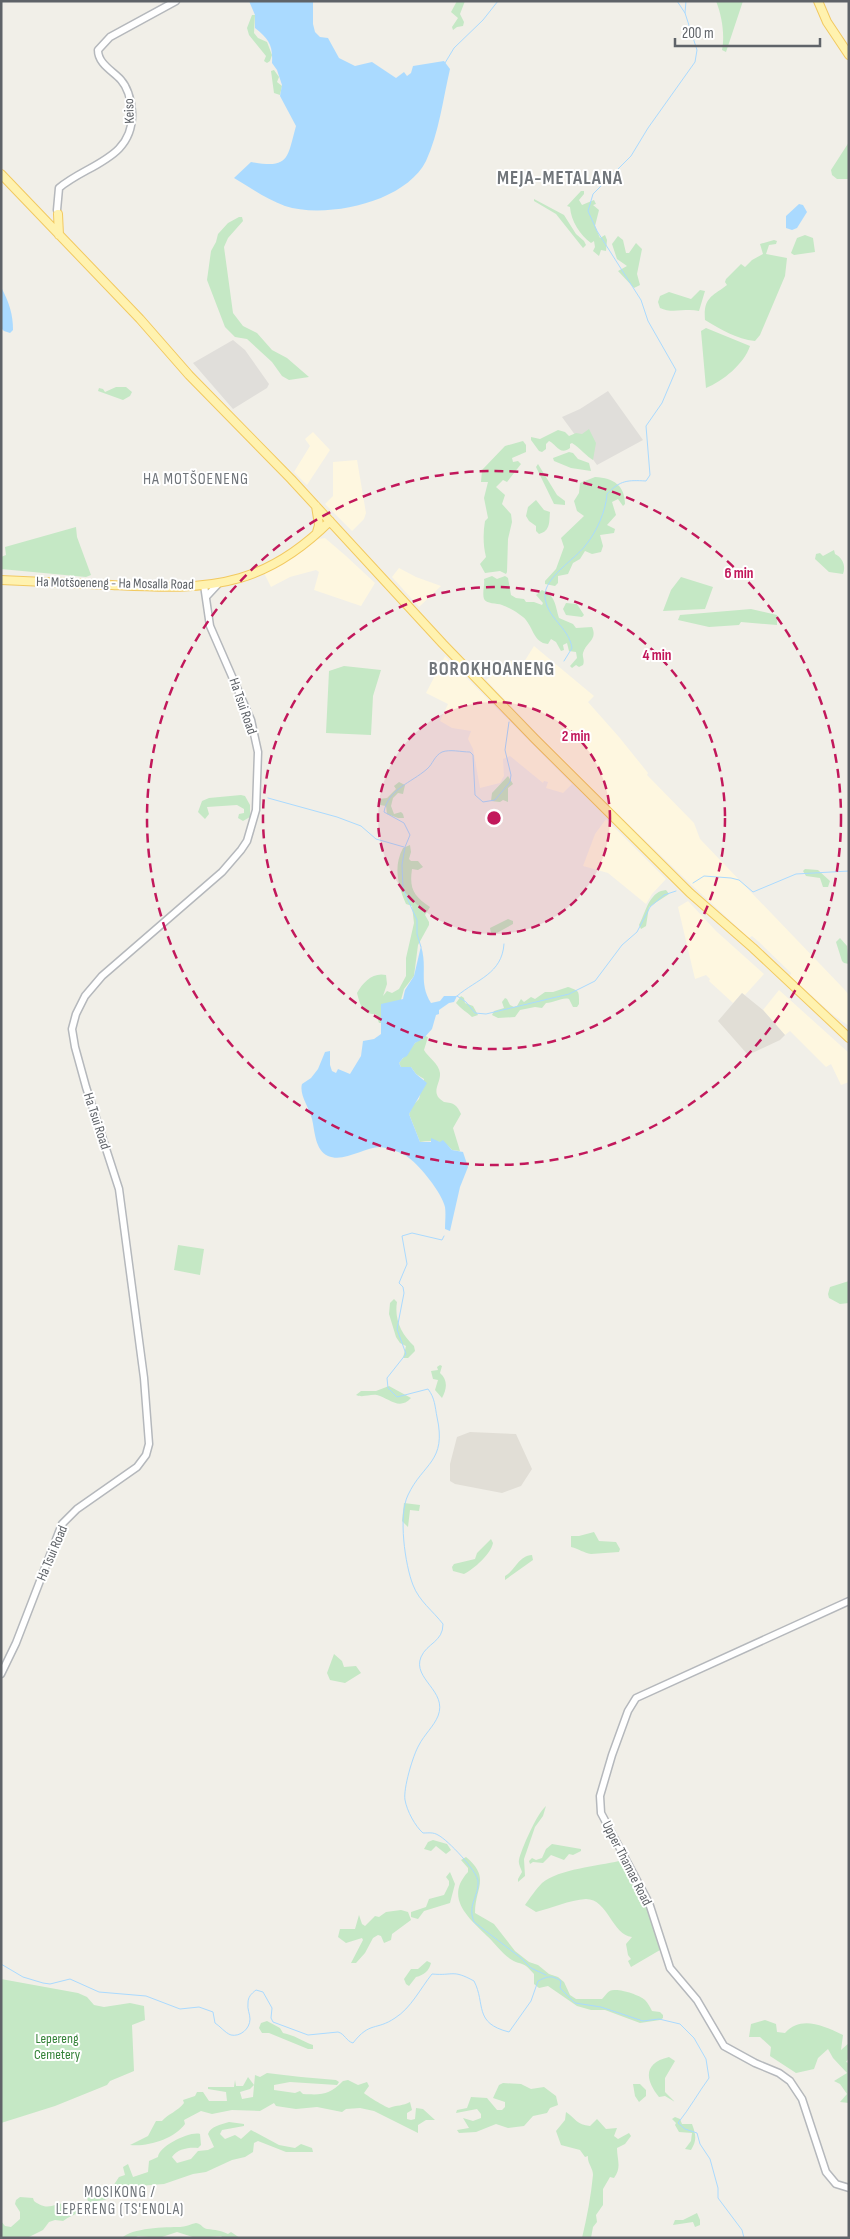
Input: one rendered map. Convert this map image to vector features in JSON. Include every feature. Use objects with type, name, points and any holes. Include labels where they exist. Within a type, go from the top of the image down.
[{"type":"main road","points":[[818,1],[832,30],[849,55]]},
{"type":"main road","points":[[1,174],[140,319],[189,375],[339,530],[444,646],[690,893],[753,948],[849,1038]]},
{"type":"main road","points":[[40,215],[48,216],[58,212]]},
{"type":"main road","points":[[47,223],[58,212]]},
{"type":"main road","points":[[58,212],[59,235]]},
{"type":"main road","points":[[316,506],[319,525],[317,534]]},
{"type":"main road","name":"Ha Motšoeneng - Ha Mosalla Road","points":[[1,580],[145,586],[218,583],[242,578],[299,548],[330,521]]},
{"type":"main road","points":[[317,534],[326,530],[339,530]]},
{"type":"street","name":"Keiso","points":[[58,212],[59,188],[110,157],[126,140],[130,130],[131,105],[128,90],[119,78],[101,61],[98,50],[110,37],[176,1]]},
{"type":"street","points":[[206,597],[218,583]]},
{"type":"street","name":"Ha Tsui Road","points":[[1,1674],[16,1643],[62,1524],[77,1509],[137,1467],[146,1455],[150,1444],[144,1378],[119,1188],[86,1087],[72,1029],[76,1014],[85,996],[102,976],[222,872],[241,850],[253,824],[258,799],[258,752],[251,720],[210,626],[204,585]]},
{"type":"street","name":"Upper Thamae Road","points":[[849,1601],[640,1695],[628,1711],[600,1796],[601,1813],[649,1903],[670,1968],[697,2000],[724,2046],[755,2063],[779,2073],[790,2081],[802,2099],[826,2172],[836,2184],[843,2188],[849,2188]]},
{"type":"shaded area","points":[[233,340],[245,350],[269,384],[267,388],[233,409],[193,363]]},
{"type":"shaded area","points":[[608,391],[643,440],[597,465],[562,417],[580,409]]},
{"type":"shaded area","points":[[313,432],[330,450],[307,485],[294,472],[310,446],[305,439]]},
{"type":"shaded area","points":[[357,460],[366,513],[364,519],[352,531],[325,504],[333,496],[333,462]]},
{"type":"shaded area","points":[[325,538],[375,583],[361,606],[314,590],[319,572],[316,570],[290,577],[271,587],[264,573],[318,539]]},
{"type":"shaded area","points":[[399,568],[416,577],[441,586],[419,607],[392,577]]},
{"type":"shaded area","points":[[534,646],[594,696],[588,702],[619,737],[648,773],[647,775],[694,823],[700,839],[849,995],[849,1026],[832,1014],[790,976],[791,973],[760,943],[752,936],[749,938],[682,876],[568,766],[486,680],[511,661],[524,662]]},
{"type":"shaded area","points":[[445,656],[572,784],[563,793],[546,788],[548,782],[544,781],[543,783],[510,756],[503,759],[504,776],[500,783],[480,788],[473,749],[468,739],[471,731],[452,728],[440,721],[448,704],[426,693]]},
{"type":"shaded area","points":[[606,819],[666,879],[652,894],[646,904],[608,873],[583,866],[595,834]]},
{"type":"shaded area","points":[[688,901],[716,931],[764,974],[745,995],[742,993],[733,1003],[709,981],[710,979],[706,975],[695,979],[678,907]]},
{"type":"shaded area","points":[[779,990],[849,1053],[849,1082],[841,1085],[831,1064],[826,1067],[790,1031],[785,1035],[763,1010]]},
{"type":"shaded area","points":[[742,993],[763,1010],[785,1035],[780,1040],[748,1055],[718,1021]]},
{"type":"shaded area","points":[[470,1432],[516,1434],[532,1469],[521,1486],[502,1493],[455,1484],[450,1481],[450,1464],[457,1437]]},
{"type":"green space","points":[[457,1],[465,1],[460,14],[464,22],[463,26],[453,30],[452,27],[458,18],[451,12]]},
{"type":"green space","points":[[716,1],[743,1],[726,52],[722,50],[722,26]]},
{"type":"green space","points":[[252,15],[255,15],[254,33],[258,38],[267,42],[272,55],[267,63],[264,61],[266,56],[249,35],[247,28]]},
{"type":"green space","points":[[274,70],[279,77],[277,82],[282,86],[280,95],[274,93],[271,71]]},
{"type":"green space","points":[[849,142],[849,179],[837,179],[832,175],[831,170]]},
{"type":"green space","points":[[581,191],[584,191],[579,200],[582,205],[594,200],[596,204],[593,205],[599,210],[595,226],[600,238],[605,235],[607,240],[606,251],[601,250],[599,256],[593,251],[595,247],[594,241],[591,243],[580,232],[572,217],[570,207],[567,206]]},
{"type":"green space","points":[[534,199],[564,215],[576,234],[586,245],[583,248],[556,214],[534,201]]},
{"type":"green space","points":[[242,217],[243,221],[228,238],[224,247],[233,313],[243,326],[257,333],[272,350],[287,358],[309,377],[289,380],[282,376],[272,362],[247,339],[235,337],[225,327],[207,280],[211,251],[218,234],[228,223]]},
{"type":"green space","points":[[805,235],[813,238],[815,252],[794,255],[791,253],[797,238]]},
{"type":"green space","points":[[618,236],[623,240],[626,253],[629,253],[636,243],[642,249],[637,274],[640,285],[634,288],[618,271],[627,266],[617,259],[612,244]]},
{"type":"green space","points":[[774,240],[777,241],[776,244],[769,245],[766,254],[787,258],[785,276],[760,335],[755,341],[723,331],[705,320],[707,302],[727,285],[726,279],[741,264],[745,267],[752,260],[763,254],[760,244]]},
{"type":"green space","points":[[700,290],[705,291],[699,311],[669,311],[660,308],[658,302],[660,296],[669,292],[691,299]]},
{"type":"green space","points":[[706,328],[750,346],[743,359],[732,371],[706,388],[701,331]]},
{"type":"green space","points":[[116,387],[126,387],[132,392],[130,396],[123,400],[98,391],[99,388],[105,392]]},
{"type":"green space","points":[[589,429],[596,443],[593,460],[572,443],[570,448],[563,451],[549,441],[546,444],[546,449],[542,452],[539,451],[531,440],[531,437],[540,439],[558,430],[565,432],[569,436],[576,433],[582,434]]},
{"type":"green space","points":[[523,441],[526,445],[526,452],[512,458],[513,462],[518,461],[521,464],[507,482],[503,480],[496,487],[505,495],[502,504],[511,514],[512,522],[508,539],[507,572],[506,574],[500,571],[485,573],[480,564],[486,557],[484,534],[485,521],[488,518],[484,498],[488,482],[481,482],[482,470],[505,446]]},
{"type":"green space","points":[[569,452],[573,453],[578,459],[589,463],[591,471],[571,468],[554,461],[553,458]]},
{"type":"green space","points":[[538,464],[557,495],[565,501],[565,505],[554,504],[536,467]]},
{"type":"green space","points":[[595,477],[613,481],[623,492],[625,504],[623,506],[618,499],[612,502],[616,515],[607,525],[615,529],[614,533],[600,535],[603,546],[601,552],[592,554],[585,551],[580,559],[573,563],[568,574],[558,576],[558,583],[555,586],[545,584],[545,581],[556,569],[564,547],[561,538],[584,516],[577,511],[574,501],[579,493],[580,483]]},
{"type":"green space","points":[[536,500],[544,510],[550,512],[546,531],[539,534],[536,531],[536,526],[526,516],[528,507]]},
{"type":"green space","points":[[76,527],[77,537],[91,575],[86,577],[1,569],[1,557],[6,555],[5,547]]},
{"type":"green space","points":[[834,550],[835,554],[843,562],[843,574],[829,572],[815,559],[816,554],[820,553],[823,556]]},
{"type":"green space","points":[[492,576],[497,579],[505,576],[508,578],[511,595],[524,599],[526,602],[542,605],[543,603],[536,595],[542,590],[547,592],[556,605],[559,618],[573,624],[576,628],[592,627],[594,635],[584,649],[583,665],[579,667],[576,665],[572,668],[570,666],[577,658],[576,652],[569,651],[567,643],[563,645],[564,650],[561,651],[556,642],[551,639],[548,644],[543,643],[536,637],[521,615],[500,604],[485,601],[483,594],[484,579]]},
{"type":"green space","points":[[681,577],[713,587],[705,609],[663,611],[671,590]]},
{"type":"green space","points":[[566,603],[577,604],[584,615],[582,617],[566,615],[563,609]]},
{"type":"green space","points":[[751,609],[777,615],[777,625],[741,622],[739,625],[709,627],[678,620],[680,615]]},
{"type":"green space","points":[[344,666],[381,670],[373,696],[371,735],[326,733],[329,671]]},
{"type":"green space","points":[[508,776],[513,784],[508,788],[508,802],[503,800],[500,802],[491,801],[492,793]]},
{"type":"green space","points":[[399,782],[405,785],[403,794],[398,793],[393,798],[391,806],[394,814],[401,812],[404,818],[387,814],[386,806],[380,805],[379,799],[387,798],[396,789],[394,786]]},
{"type":"green space","points":[[245,796],[250,805],[250,817],[243,821],[238,818],[239,814],[244,813],[244,809],[237,805],[207,807],[209,814],[205,819],[198,812],[202,801],[209,798]]},
{"type":"green space","points":[[410,845],[409,859],[411,861],[418,861],[423,867],[418,870],[412,869],[412,887],[416,895],[430,907],[425,915],[429,925],[418,945],[414,976],[404,989],[401,1000],[384,1023],[379,1023],[376,1014],[368,1013],[362,1008],[357,993],[369,979],[381,974],[386,975],[387,984],[383,996],[387,991],[392,993],[399,989],[406,976],[406,958],[414,923],[412,906],[406,904],[397,869],[403,848]]},
{"type":"green space","points":[[805,869],[818,870],[830,881],[828,887],[823,887],[820,878],[806,876],[803,871]]},
{"type":"green space","points":[[666,890],[669,894],[649,907],[646,926],[641,929],[639,925],[647,906],[653,897]]},
{"type":"green space","points":[[508,919],[513,921],[513,924],[495,934],[491,933],[490,928]]},
{"type":"green space","points":[[840,938],[847,946],[849,964],[842,961],[836,942]]},
{"type":"green space","points":[[568,987],[578,992],[579,1004],[577,1007],[573,1007],[569,999],[564,999],[546,1003],[542,1008],[535,1007],[520,1010],[515,1017],[498,1018],[492,1015],[494,1011],[504,1008],[502,1002],[505,998],[514,1007],[517,1006],[521,999],[524,1002],[531,997],[535,999],[545,992],[553,992]]},
{"type":"green space","points":[[461,996],[464,998],[465,1003],[473,1006],[478,1015],[472,1017],[456,1003]]},
{"type":"green space","points":[[425,1036],[428,1037],[424,1050],[438,1067],[440,1073],[437,1095],[444,1102],[455,1105],[461,1114],[453,1128],[460,1151],[452,1150],[446,1144],[438,1142],[420,1142],[409,1114],[413,1105],[419,1099],[424,1079],[416,1074],[411,1067],[401,1067],[399,1063],[415,1043]]},
{"type":"green space","points":[[178,1245],[204,1249],[200,1275],[174,1270]]},
{"type":"green space","points":[[849,1281],[849,1303],[840,1304],[829,1298],[830,1287]]},
{"type":"green space","points":[[394,1299],[397,1302],[396,1309],[400,1327],[414,1346],[415,1351],[408,1358],[403,1358],[406,1346],[400,1343],[396,1337],[389,1314],[390,1303]]},
{"type":"green space","points":[[442,1366],[440,1373],[446,1385],[442,1398],[435,1390],[438,1380],[433,1379],[431,1371],[438,1370],[437,1367]]},
{"type":"green space","points":[[389,1386],[411,1398],[407,1402],[398,1404],[377,1395],[356,1395],[361,1391],[376,1391]]},
{"type":"green space","points":[[404,1503],[420,1505],[419,1511],[410,1510],[408,1527],[402,1521]]},
{"type":"green space","points":[[594,1532],[599,1541],[616,1542],[620,1549],[619,1552],[591,1554],[571,1547],[571,1536]]},
{"type":"green space","points":[[491,1539],[492,1547],[477,1565],[464,1574],[453,1571],[452,1567],[454,1564],[475,1559],[477,1553]]},
{"type":"green space","points":[[532,1555],[533,1560],[505,1580],[505,1576],[523,1558]]},
{"type":"green space","points":[[334,1654],[342,1661],[344,1667],[356,1666],[361,1673],[345,1683],[330,1680],[327,1673]]},
{"type":"green space","points":[[546,1806],[543,1816],[535,1827],[524,1859],[525,1876],[518,1882],[522,1872],[519,1862],[523,1848],[534,1824]]},
{"type":"green space","points":[[433,1840],[447,1844],[451,1850],[446,1854],[436,1846],[431,1851],[424,1849],[428,1842]]},
{"type":"green space","points":[[552,1844],[581,1849],[581,1851],[573,1855],[569,1854],[564,1860],[551,1855],[543,1863],[533,1862],[530,1864],[529,1861],[532,1858],[536,1860],[542,1858],[546,1849]]},
{"type":"green space","points":[[466,1857],[474,1864],[480,1877],[475,1913],[494,1924],[515,1951],[529,1962],[558,1977],[564,1982],[570,1995],[576,1999],[602,1999],[612,1990],[626,1991],[643,1998],[652,2011],[660,2012],[663,2018],[640,2023],[605,2010],[591,2010],[577,2006],[548,1986],[539,1988],[534,1984],[534,1974],[524,1965],[505,1955],[473,1922],[462,1907],[458,1890],[461,1881],[468,1872],[468,1868],[461,1860]]},
{"type":"green space","points":[[619,1861],[647,1907],[660,1950],[631,1967],[628,1961],[631,1959],[628,1955],[626,1944],[632,1937],[625,1935],[619,1930],[600,1905],[586,1899],[536,1912],[525,1905],[540,1885],[549,1878],[568,1871]]},
{"type":"green space","points":[[450,1872],[455,1884],[450,1903],[424,1911],[418,1919],[411,1917],[411,1912],[426,1907],[429,1899],[444,1895],[449,1885],[446,1877]]},
{"type":"green space","points":[[401,1910],[408,1912],[411,1920],[392,1934],[391,1940],[384,1943],[381,1936],[378,1935],[373,1938],[365,1953],[356,1963],[351,1963],[363,1940],[362,1938],[346,1943],[338,1937],[340,1929],[355,1929],[359,1915],[362,1924],[365,1926],[375,1916],[379,1917],[386,1912]]},
{"type":"green space","points":[[427,1961],[431,1963],[424,1974],[416,1977],[409,1986],[406,1984],[404,1979],[411,1969],[418,1969]]},
{"type":"green space","name":"Lepereng Cemetery","points":[[1,1979],[78,1993],[87,1997],[94,2005],[104,2007],[130,2003],[144,2006],[145,2020],[132,2025],[134,2071],[110,2081],[107,2085],[55,2106],[1,2123]]},
{"type":"green space","points":[[765,2020],[776,2024],[777,2032],[785,2033],[798,2024],[805,2023],[828,2028],[843,2035],[841,2050],[849,2043],[849,2058],[846,2062],[849,2063],[849,2103],[840,2102],[847,2094],[840,2084],[834,2081],[847,2073],[833,2058],[828,2049],[818,2058],[814,2069],[796,2073],[770,2056],[771,2047],[760,2037],[749,2037],[751,2024]]},
{"type":"green space","points":[[267,2021],[280,2028],[283,2033],[313,2045],[313,2049],[308,2049],[269,2033],[262,2033],[259,2028],[261,2023]]},
{"type":"green space","points":[[669,2057],[675,2061],[665,2078],[665,2092],[675,2102],[665,2096],[659,2097],[654,2091],[649,2078],[649,2073],[654,2063]]},
{"type":"green space","points":[[267,2073],[336,2080],[339,2082],[337,2085],[290,2082],[274,2085],[274,2090],[295,2093],[300,2091],[303,2094],[329,2092],[343,2081],[348,2080],[358,2085],[367,2082],[369,2086],[364,2093],[389,2108],[410,2102],[412,2110],[407,2113],[407,2119],[415,2119],[416,2108],[423,2109],[435,2120],[426,2120],[418,2125],[418,2133],[374,2111],[360,2108],[346,2109],[342,2112],[317,2107],[296,2109],[276,2106],[274,2103],[260,2111],[232,2110],[212,2114],[201,2111],[184,2120],[185,2124],[168,2138],[145,2145],[130,2145],[148,2136],[156,2121],[162,2121],[182,2106],[183,2100],[195,2096],[197,2092],[203,2092],[209,2101],[227,2101],[226,2092],[208,2089],[208,2087],[234,2087],[235,2080],[236,2086],[243,2086],[248,2077],[254,2085],[250,2089],[240,2092],[242,2099],[253,2097],[255,2075],[260,2077]]},
{"type":"green space","points":[[503,2083],[521,2084],[531,2089],[544,2087],[556,2096],[558,2105],[550,2108],[547,2113],[533,2116],[524,2126],[508,2128],[496,2124],[476,2132],[459,2133],[457,2130],[469,2128],[463,2118],[473,2121],[481,2118],[481,2114],[477,2109],[456,2113],[457,2110],[467,2108],[471,2097],[487,2098],[497,2110],[502,2110],[505,2107],[505,2102],[493,2098],[499,2085]]},
{"type":"green space","points":[[633,2084],[640,2084],[646,2090],[646,2096],[639,2102],[635,2096]]},
{"type":"green space","points":[[566,2112],[579,2123],[590,2126],[597,2119],[606,2129],[617,2128],[614,2136],[618,2139],[629,2133],[631,2136],[625,2144],[617,2148],[618,2170],[614,2178],[610,2177],[603,2189],[603,2205],[596,2215],[597,2222],[593,2227],[591,2238],[582,2238],[593,2172],[588,2156],[585,2157],[580,2150],[561,2145],[556,2131],[565,2120]]},
{"type":"green space","points":[[675,2117],[680,2119],[682,2124],[692,2124],[695,2137],[691,2150],[685,2149],[691,2141],[692,2133],[679,2132],[675,2125],[676,2123],[672,2119]]},
{"type":"green space","points":[[229,2122],[244,2124],[244,2126],[222,2130],[220,2134],[225,2139],[235,2135],[241,2139],[251,2130],[279,2145],[295,2148],[301,2144],[312,2148],[313,2152],[286,2152],[258,2141],[254,2143],[253,2152],[245,2157],[232,2160],[206,2172],[193,2174],[164,2184],[138,2186],[97,2201],[90,2207],[63,2221],[55,2220],[49,2222],[43,2230],[27,2238],[1,2238],[1,2221],[5,2226],[11,2227],[20,2219],[20,2212],[15,2204],[16,2200],[20,2197],[33,2198],[34,2201],[43,2206],[62,2203],[79,2207],[85,2205],[88,2201],[85,2193],[87,2189],[113,2186],[119,2177],[125,2175],[123,2167],[128,2164],[133,2177],[148,2172],[149,2161],[158,2157],[164,2148],[176,2140],[189,2135],[200,2134],[201,2145],[198,2148],[180,2150],[174,2154],[172,2157],[177,2163],[191,2159],[198,2151],[214,2147],[208,2134],[209,2131],[216,2126]]},
{"type":"green space","points":[[697,2213],[700,2225],[695,2227],[693,2222],[673,2225],[675,2220],[683,2220]]},
{"type":"green space","points":[[196,2223],[207,2229],[228,2234],[231,2232],[240,2238],[223,2238],[221,2236],[196,2238],[177,2232],[159,2238],[138,2236],[122,2238],[141,2230],[182,2227]]},
{"type":"water","points":[[249,1],[313,1],[315,32],[320,37],[328,38],[339,58],[355,66],[372,62],[396,78],[404,72],[407,76],[411,73],[413,66],[444,61],[450,69],[437,127],[426,161],[416,176],[401,188],[383,197],[342,209],[321,210],[302,210],[285,206],[265,197],[234,178],[251,162],[273,164],[284,159],[291,147],[296,126],[280,96],[282,85],[277,70],[272,63],[271,47],[267,39],[255,28],[255,15]]},
{"type":"water","points":[[799,204],[803,205],[807,212],[797,228],[792,230],[786,228],[786,216]]},
{"type":"water","points":[[1,287],[11,313],[13,330],[10,333],[1,328]]},
{"type":"water","points":[[421,946],[425,988],[431,1003],[440,1001],[444,996],[457,996],[454,1002],[439,1010],[432,1029],[423,1039],[415,1043],[407,1056],[399,1063],[401,1067],[411,1067],[427,1083],[409,1114],[420,1142],[431,1142],[431,1138],[440,1142],[443,1140],[452,1150],[463,1152],[468,1167],[460,1187],[450,1231],[445,1229],[445,1207],[440,1195],[424,1173],[406,1156],[380,1147],[367,1149],[341,1158],[328,1156],[320,1150],[301,1088],[302,1084],[311,1078],[318,1069],[325,1052],[330,1051],[332,1071],[336,1073],[338,1069],[350,1074],[361,1056],[363,1041],[374,1039],[381,1034],[381,1004],[403,999],[405,990],[414,976]]},
{"type":"waterway","points":[[445,63],[454,48],[483,20],[498,1]]},
{"type":"waterway","points":[[677,1],[685,13]]},
{"type":"waterway","points":[[564,661],[572,648],[567,634],[553,617],[546,604],[546,589],[549,582],[593,535],[600,521],[607,494],[620,483],[646,481],[650,475],[646,426],[662,403],[676,370],[648,321],[641,300],[597,231],[588,211],[593,194],[631,156],[648,128],[695,62],[697,50],[685,13],[686,1]]},
{"type":"waterway","points":[[421,947],[417,934],[417,920],[403,889],[402,865],[405,847],[410,835],[404,823],[384,812],[386,804],[395,792],[427,769],[439,754],[448,751],[470,752],[473,755],[475,795],[483,802],[495,800],[510,782],[511,775],[505,750],[509,722]]},
{"type":"waterway","points":[[268,798],[337,817],[361,826],[376,839],[404,847]]},
{"type":"waterway","points":[[693,883],[704,876],[731,878],[739,880],[753,892],[796,874],[849,871]]},
{"type":"waterway","points":[[457,996],[466,1002],[475,1013],[486,1014],[569,994],[595,981],[622,945],[637,932],[650,907],[664,895],[676,891]]},
{"type":"waterway","points":[[457,996],[494,969],[499,962],[504,944]]},
{"type":"waterway","points":[[444,1236],[442,1240],[412,1233],[402,1236],[407,1264],[399,1283],[403,1287],[404,1293],[397,1329],[406,1354],[387,1378],[388,1388],[397,1397],[428,1389],[434,1403],[439,1432],[439,1444],[436,1453],[408,1495],[403,1515],[405,1553],[413,1585],[422,1601],[443,1624],[438,1639],[427,1648],[421,1657],[420,1665],[421,1672],[435,1692],[440,1707],[436,1720],[421,1741],[414,1756],[407,1780],[405,1800],[409,1813],[420,1830],[423,1833],[434,1833],[443,1838],[473,1870],[478,1881],[477,1892],[472,1905],[474,1922],[521,1958],[531,1968],[546,1975]]},
{"type":"waterway","points":[[1,1964],[23,1977],[43,1983],[50,1984],[70,1979],[99,1992],[146,1996],[180,2009],[199,2007],[213,2012],[215,2023],[231,2035],[238,2035],[250,2023],[248,2001],[256,1990],[263,1992],[272,2008],[271,2018],[273,2022],[308,2035],[338,2032],[353,2043],[364,2032],[388,2022],[401,2014],[411,2004],[432,1974],[457,1974],[474,1981],[485,2018],[498,2028],[509,2032],[531,2001],[538,1981],[547,1977],[561,1981],[560,1988],[575,2003],[601,2007],[643,2021],[659,2019],[680,2024],[694,2038],[706,2059],[709,2078],[678,2123],[685,2129],[697,2133],[700,2144],[710,2159],[718,2188],[718,2198],[742,2230],[744,2238]]},
{"type":"district","name":"MEJA-METALANA","points":[[560,178]]},
{"type":"district","name":"HA MOTŠOENENG","points":[[196,479]]},
{"type":"district","name":"BOROKHOANENG","points":[[492,669]]},
{"type":"district","name":"MOSIKONG / LEPERENG (TS'ENOLA)","points":[[120,2200]]}]
